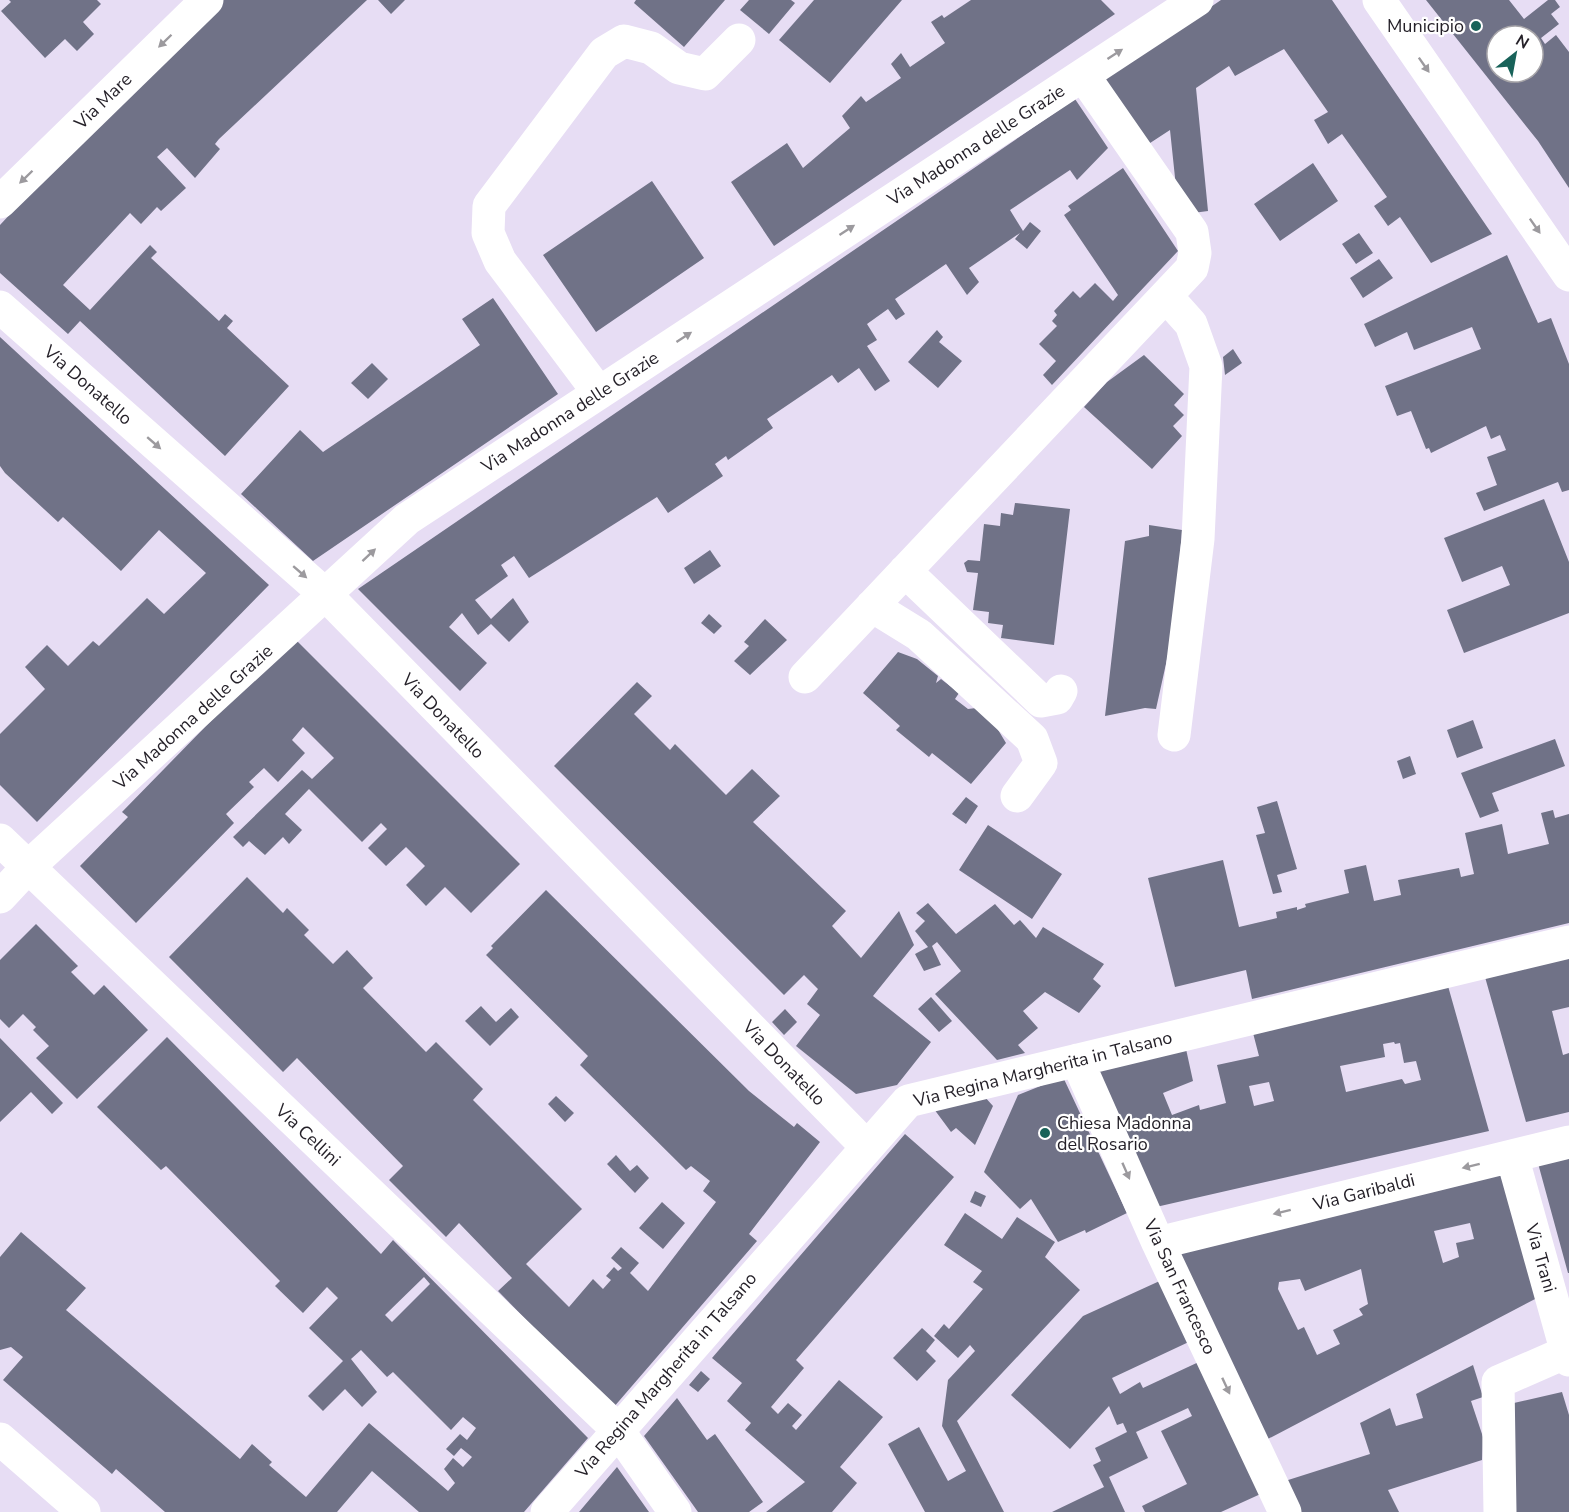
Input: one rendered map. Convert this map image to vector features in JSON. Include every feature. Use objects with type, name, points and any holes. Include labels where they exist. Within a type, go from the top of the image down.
[{"type":"street","name":"Via Mare","points":[[0,202],[207,0]]},
{"type":"street","name":"Via Madonna delle Grazie","points":[[0,897],[27,868],[407,519],[1197,0]]},
{"type":"street","points":[[1379,0],[1569,275]]},
{"type":"street","points":[[599,393],[500,261],[488,233],[489,206],[604,53],[624,41],[651,48],[679,68],[705,74],[739,40]]},
{"type":"street","points":[[805,677],[1192,268],[1195,253],[1192,232],[1083,75]]},
{"type":"street","points":[[1166,296],[1191,324],[1206,366],[1198,539],[1174,735]]},
{"type":"street","name":"Via Donatello","points":[[0,308],[326,595],[867,1147]]},
{"type":"street","points":[[905,571],[1041,701],[1057,698],[1062,690]]},
{"type":"street","points":[[872,606],[919,635],[1032,739],[1041,763],[1017,796]]},
{"type":"street","name":"Via Cellini","points":[[0,840],[617,1428],[675,1512]]},
{"type":"street","name":"Via Regina Margherita in Talsano","points":[[547,1512],[617,1428],[908,1101],[1569,942]]},
{"type":"street","name":"Via San Francesco","points":[[1077,1060],[1158,1243],[1285,1512]]},
{"type":"street","name":"Via Garibaldi","points":[[1158,1243],[1569,1143]]},
{"type":"street","name":"Via Trani","points":[[1512,1156],[1568,1356]]},
{"type":"street","points":[[1500,1512],[1498,1382],[1568,1356]]},
{"type":"street","points":[[0,1439],[84,1512]]},
{"type":"building","points":[[9,0],[97,0],[101,4],[83,22],[94,34],[77,51],[65,39],[45,58],[1,11],[11,2]]},
{"type":"building","points":[[217,0],[367,0],[219,139],[215,144],[220,149],[195,178],[167,148],[157,157],[186,188],[161,211],[157,207],[141,224],[130,213],[63,285],[90,310],[150,245],[157,252],[151,258],[219,321],[225,314],[233,321],[227,328],[289,386],[225,456],[80,321],[68,334],[0,273],[0,225],[81,138]]},
{"type":"building","points":[[378,0],[405,0],[391,14]]},
{"type":"building","points":[[636,0],[725,0],[684,47],[634,3]]},
{"type":"building","points":[[749,0],[791,0],[795,3],[769,34],[740,10]]},
{"type":"building","points":[[814,0],[902,0],[830,83],[779,40]]},
{"type":"building","points":[[971,0],[1101,0],[1115,14],[774,246],[731,182],[787,143],[803,168],[850,128],[842,116],[861,96],[866,102],[901,78],[891,64],[901,53],[910,67],[945,43],[931,22],[942,15],[944,18]]},
{"type":"building","points":[[1221,0],[1332,0],[1492,234],[1431,263],[1400,217],[1388,226],[1374,206],[1387,197],[1342,134],[1328,144],[1314,120],[1328,112],[1284,49],[1235,76],[1229,66],[1196,88],[1208,211],[1193,213],[1176,187],[1170,130],[1147,145],[1103,80]]},
{"type":"building","points":[[1426,0],[1509,0],[1524,19],[1548,0],[1555,0],[1560,7],[1551,14],[1559,24],[1545,35],[1545,24],[1485,24],[1485,74]]},
{"type":"building","points":[[1556,35],[1569,52],[1569,188],[1538,141],[1493,84],[1545,84],[1545,44]]},
{"type":"building","points":[[1075,99],[1108,148],[1077,180],[1070,170],[1010,210],[1023,231],[1030,222],[1041,231],[1027,249],[1015,239],[1020,233],[969,268],[979,282],[967,295],[946,264],[895,299],[905,314],[896,320],[888,309],[867,324],[877,340],[867,346],[890,381],[875,391],[859,368],[838,383],[832,375],[767,419],[773,428],[728,460],[726,456],[715,464],[723,476],[668,513],[657,497],[529,578],[514,556],[501,565],[508,576],[475,600],[491,619],[513,598],[529,622],[509,642],[491,624],[478,635],[462,613],[449,627],[487,663],[460,691],[358,589]]},
{"type":"building","points":[[1313,163],[1338,201],[1280,241],[1254,204]]},
{"type":"building","points":[[1123,168],[1178,251],[1052,385],[1043,375],[1056,361],[1039,344],[1057,326],[1052,321],[1057,315],[1054,311],[1073,291],[1080,298],[1095,283],[1113,301],[1118,295],[1064,215],[1071,210],[1068,206]]},
{"type":"building","points":[[652,181],[704,258],[596,332],[543,255]]},
{"type":"building","points":[[1359,233],[1373,253],[1356,264],[1342,244]]},
{"type":"building","points":[[1507,255],[1538,323],[1551,318],[1569,364],[1569,490],[1562,492],[1558,482],[1484,511],[1476,493],[1497,485],[1487,457],[1506,450],[1500,435],[1491,439],[1486,426],[1431,453],[1429,448],[1426,449],[1411,411],[1397,416],[1385,386],[1481,349],[1472,327],[1414,350],[1407,332],[1375,347],[1364,324]]},
{"type":"building","points":[[1379,259],[1393,278],[1363,298],[1350,278]]},
{"type":"building","points":[[493,298],[558,394],[313,561],[241,494],[300,430],[323,452],[480,345],[462,319]]},
{"type":"building","points":[[937,330],[943,337],[939,342],[962,361],[938,388],[908,362]]},
{"type":"building","points":[[0,337],[269,585],[37,822],[0,785],[0,734],[45,689],[25,667],[47,645],[68,666],[93,641],[99,646],[147,598],[164,614],[206,573],[159,530],[121,571],[63,517],[58,522],[5,473],[0,466]]},
{"type":"building","points":[[1233,349],[1242,363],[1225,375],[1223,357]]},
{"type":"building","points":[[1144,355],[1184,394],[1174,405],[1184,415],[1173,426],[1182,436],[1152,469],[1084,407],[1107,382]]},
{"type":"building","points":[[372,363],[388,379],[368,399],[351,383]]},
{"type":"building","points":[[1544,499],[1569,562],[1569,613],[1464,653],[1447,610],[1510,585],[1502,566],[1462,582],[1444,538]]},
{"type":"building","points":[[1015,503],[1070,509],[1054,645],[1001,638],[1003,625],[988,623],[989,612],[973,610],[978,573],[967,572],[964,563],[968,560],[980,561],[984,524],[1000,526],[1001,513],[1013,515]]},
{"type":"building","points":[[1149,525],[1182,530],[1175,623],[1156,709],[1145,708],[1105,716],[1125,541],[1149,536]]},
{"type":"building","points":[[710,550],[721,566],[694,584],[684,568]]},
{"type":"building","points":[[709,614],[722,626],[714,634],[701,623]]},
{"type":"building","points":[[765,619],[787,640],[750,675],[734,661],[749,646],[744,642]]},
{"type":"building","points":[[293,637],[520,864],[471,913],[445,887],[426,906],[406,885],[425,866],[406,847],[386,866],[368,848],[387,829],[381,823],[362,842],[309,789],[285,814],[302,830],[289,844],[283,837],[265,855],[249,841],[243,847],[233,837],[302,770],[312,779],[334,758],[303,727],[292,740],[305,753],[278,782],[264,768],[249,782],[254,787],[226,814],[234,823],[136,923],[80,866],[128,817],[122,812]]},
{"type":"building","points":[[898,652],[917,659],[938,676],[936,683],[941,679],[959,693],[955,699],[968,709],[976,708],[994,723],[1006,743],[971,784],[932,753],[929,757],[896,730],[900,726],[863,693]]},
{"type":"building","points":[[637,682],[652,696],[634,714],[670,750],[675,744],[726,795],[752,769],[780,796],[753,822],[846,911],[832,926],[861,958],[899,911],[914,945],[873,996],[931,1042],[897,1085],[856,1094],[796,1046],[820,1015],[807,1004],[818,989],[804,975],[784,995],[554,766]]},
{"type":"building","points":[[1473,720],[1483,748],[1457,758],[1447,730]]},
{"type":"building","points":[[1555,739],[1565,766],[1492,793],[1499,811],[1480,818],[1461,773]]},
{"type":"building","points":[[1410,756],[1416,774],[1403,779],[1397,761]]},
{"type":"building","points":[[966,797],[978,806],[966,824],[952,814]]},
{"type":"building","points":[[1277,801],[1297,869],[1277,875],[1282,892],[1273,894],[1256,835],[1265,833],[1257,807]]},
{"type":"building","points":[[1553,810],[1555,818],[1569,814],[1569,923],[1252,999],[1246,970],[1175,987],[1148,878],[1223,860],[1239,927],[1277,918],[1276,912],[1297,907],[1297,910],[1306,907],[1305,904],[1349,893],[1344,870],[1366,865],[1374,901],[1401,895],[1398,880],[1459,868],[1461,877],[1474,874],[1465,833],[1502,824],[1508,854],[1549,844],[1541,813]]},
{"type":"building","points":[[988,825],[1062,874],[1032,919],[959,870]]},
{"type":"building","points":[[247,877],[283,913],[287,908],[309,930],[304,935],[333,964],[347,950],[373,978],[363,988],[426,1052],[436,1042],[483,1089],[473,1100],[582,1209],[526,1264],[569,1307],[593,1279],[603,1289],[611,1280],[606,1276],[614,1267],[618,1271],[622,1268],[611,1258],[621,1247],[639,1263],[630,1273],[648,1291],[716,1202],[703,1191],[710,1181],[691,1166],[686,1170],[580,1065],[588,1056],[486,955],[493,948],[491,946],[546,890],[749,1091],[794,1127],[797,1123],[820,1142],[749,1234],[757,1241],[613,1408],[498,1291],[512,1278],[459,1223],[446,1237],[389,1180],[403,1166],[297,1058],[283,1072],[169,957]]},
{"type":"building","points":[[928,903],[956,934],[995,904],[1014,925],[1020,920],[1036,938],[1043,927],[1104,964],[1093,979],[1101,986],[1079,1013],[1045,992],[1023,1011],[1038,1028],[1018,1045],[1025,1053],[997,1060],[935,994],[961,971],[937,942],[932,946],[941,965],[924,971],[915,954],[928,947],[915,931],[925,921],[916,913]]},
{"type":"building","points":[[36,924],[78,966],[71,972],[94,995],[104,985],[148,1030],[77,1099],[36,1058],[49,1046],[33,1030],[36,1027],[23,1014],[9,1028],[0,1019],[0,960]]},
{"type":"building","points":[[1569,957],[1569,1007],[1552,1011],[1563,1055],[1569,1053],[1569,1112],[1526,1122],[1485,977]]},
{"type":"building","points":[[1448,986],[1489,1131],[1156,1207],[1092,1071],[1186,1049],[1193,1081],[1163,1093],[1172,1115],[1199,1105],[1200,1110],[1226,1103],[1217,1065],[1259,1056],[1253,1033]],"holes":[[[1394,1042],[1395,1044],[1400,1043],[1404,1063],[1416,1061],[1421,1080],[1405,1084],[1402,1079],[1346,1092],[1340,1066],[1385,1057],[1383,1044]],[[1269,1082],[1274,1101],[1254,1106],[1249,1086]]]},
{"type":"building","points":[[931,997],[952,1021],[939,1032],[918,1009]]},
{"type":"building","points":[[481,1006],[496,1022],[511,1008],[519,1017],[490,1046],[465,1021]]},
{"type":"building","points":[[785,1009],[797,1022],[784,1035],[772,1022]]},
{"type":"building","points":[[167,1037],[381,1254],[393,1240],[588,1438],[524,1512],[419,1512],[372,1471],[337,1512],[165,1512],[116,1469],[112,1474],[3,1380],[23,1357],[11,1347],[0,1350],[0,1257],[21,1232],[86,1288],[66,1310],[240,1459],[252,1444],[272,1462],[269,1465],[306,1497],[369,1423],[448,1491],[455,1483],[444,1469],[453,1458],[463,1467],[472,1457],[461,1448],[454,1456],[446,1449],[460,1434],[467,1440],[476,1428],[463,1417],[451,1430],[393,1372],[387,1377],[361,1350],[351,1359],[377,1392],[362,1407],[345,1389],[323,1411],[308,1396],[343,1361],[309,1328],[338,1298],[327,1287],[303,1313],[275,1286],[280,1281],[166,1166],[161,1170],[97,1107]],"holes":[[[424,1277],[430,1284],[392,1322],[385,1315]]]},
{"type":"building","points":[[0,1038],[63,1103],[52,1114],[31,1092],[0,1122]]},
{"type":"building","name":"Chiesa Madonna del Rosario","points":[[1063,1077],[1127,1213],[1086,1233],[1085,1230],[1058,1242],[1031,1199],[1020,1209],[984,1172],[1018,1095]]},
{"type":"building","points":[[556,1096],[574,1113],[565,1122],[548,1104]]},
{"type":"building","points":[[984,1096],[993,1106],[975,1145],[956,1128],[951,1132],[934,1109]]},
{"type":"building","points":[[905,1134],[954,1177],[796,1360],[804,1368],[771,1407],[778,1414],[788,1403],[802,1415],[792,1426],[796,1430],[839,1380],[883,1417],[840,1467],[857,1483],[832,1512],[766,1512],[805,1482],[745,1430],[751,1423],[727,1401],[742,1383],[712,1358]]},
{"type":"building","points":[[1569,1148],[1569,1273],[1568,1273],[1536,1156]]},
{"type":"building","points":[[616,1155],[630,1171],[637,1165],[649,1178],[635,1193],[607,1164]]},
{"type":"building","points":[[1499,1163],[1537,1298],[1266,1440],[1171,1239]],"holes":[[[1470,1223],[1474,1239],[1456,1243],[1459,1257],[1443,1263],[1434,1231]],[[1361,1269],[1368,1304],[1359,1309],[1363,1315],[1333,1330],[1340,1344],[1317,1355],[1304,1327],[1298,1330],[1278,1289],[1279,1282],[1300,1279],[1305,1291]]]},
{"type":"building","points":[[975,1191],[986,1196],[981,1207],[970,1202]]},
{"type":"building","points":[[662,1202],[685,1223],[663,1249],[639,1228]]},
{"type":"building","points":[[965,1213],[1002,1239],[1017,1217],[1055,1242],[1045,1257],[1080,1290],[957,1421],[1004,1512],[925,1512],[888,1444],[919,1427],[948,1481],[966,1471],[942,1426],[948,1380],[975,1351],[970,1345],[958,1358],[934,1336],[944,1324],[949,1329],[983,1289],[973,1282],[982,1271],[944,1245]]},
{"type":"building","points":[[1164,1279],[1193,1340],[1112,1378],[1120,1394],[1140,1382],[1143,1388],[1203,1360],[1265,1492],[1221,1512],[1145,1512],[1142,1506],[1187,1484],[1161,1431],[1192,1416],[1188,1408],[1136,1432],[1148,1458],[1109,1477],[1125,1512],[1052,1512],[1104,1487],[1093,1465],[1101,1461],[1095,1448],[1127,1432],[1123,1423],[1117,1425],[1109,1406],[1070,1449],[1011,1395],[1083,1316]]},
{"type":"building","points":[[922,1328],[935,1340],[926,1351],[936,1361],[917,1381],[893,1358]]},
{"type":"building","points":[[1473,1365],[1483,1397],[1471,1401],[1483,1437],[1482,1460],[1388,1490],[1399,1512],[1300,1512],[1285,1481],[1370,1454],[1360,1423],[1390,1408],[1396,1426],[1423,1418],[1416,1394]]},
{"type":"building","points":[[701,1371],[710,1379],[698,1392],[689,1385]]},
{"type":"building","points":[[1562,1392],[1569,1415],[1569,1512],[1510,1512],[1505,1405]]},
{"type":"building","points":[[677,1398],[707,1440],[715,1434],[763,1502],[749,1512],[698,1512],[644,1436]]},
{"type":"building","points":[[617,1467],[649,1512],[579,1512]]},
{"type":"place","name":"Municipio","points":[[1476,26]]},
{"type":"place","name":"Chiesa Madonna del Rosario","points":[[1045,1133]]}]
